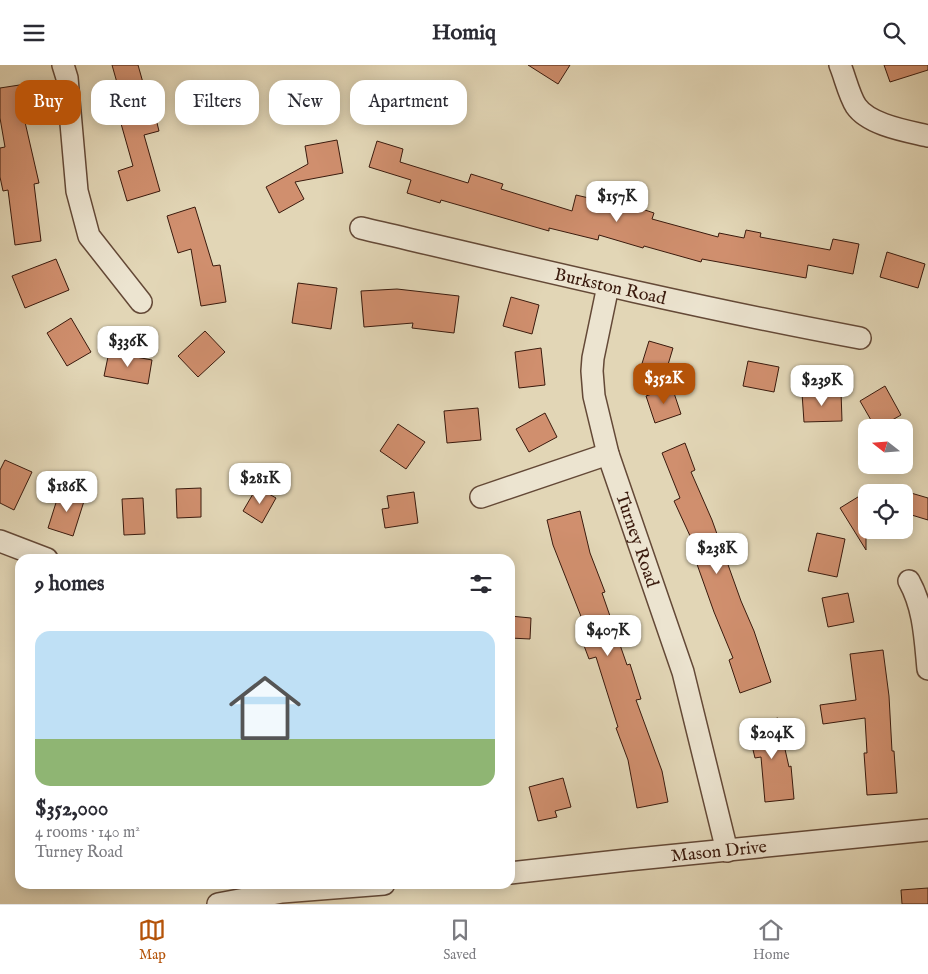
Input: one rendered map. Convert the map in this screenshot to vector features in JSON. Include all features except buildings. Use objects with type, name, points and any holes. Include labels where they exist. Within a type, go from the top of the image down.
[{"type":"street","points":[[63,65],[67,78],[77,191],[89,236],[141,302]]},
{"type":"street","points":[[840,65],[856,106],[868,117],[890,126],[928,136]]},
{"type":"street","name":"Burkston Road","points":[[361,228],[608,286],[776,323],[860,338]]},
{"type":"street","name":"Turney Road","points":[[608,286],[598,331],[592,371],[594,396],[608,454],[683,672],[727,851]]},
{"type":"street","points":[[481,497],[608,454]]},
{"type":"street","points":[[0,541],[34,554]]},
{"type":"street","points":[[909,581],[915,593],[923,623],[928,669]]},
{"type":"street","name":"Mason Drive","points":[[515,872],[928,830]]},
{"type":"street","points":[[218,904],[243,901],[282,892],[320,889]]}]
